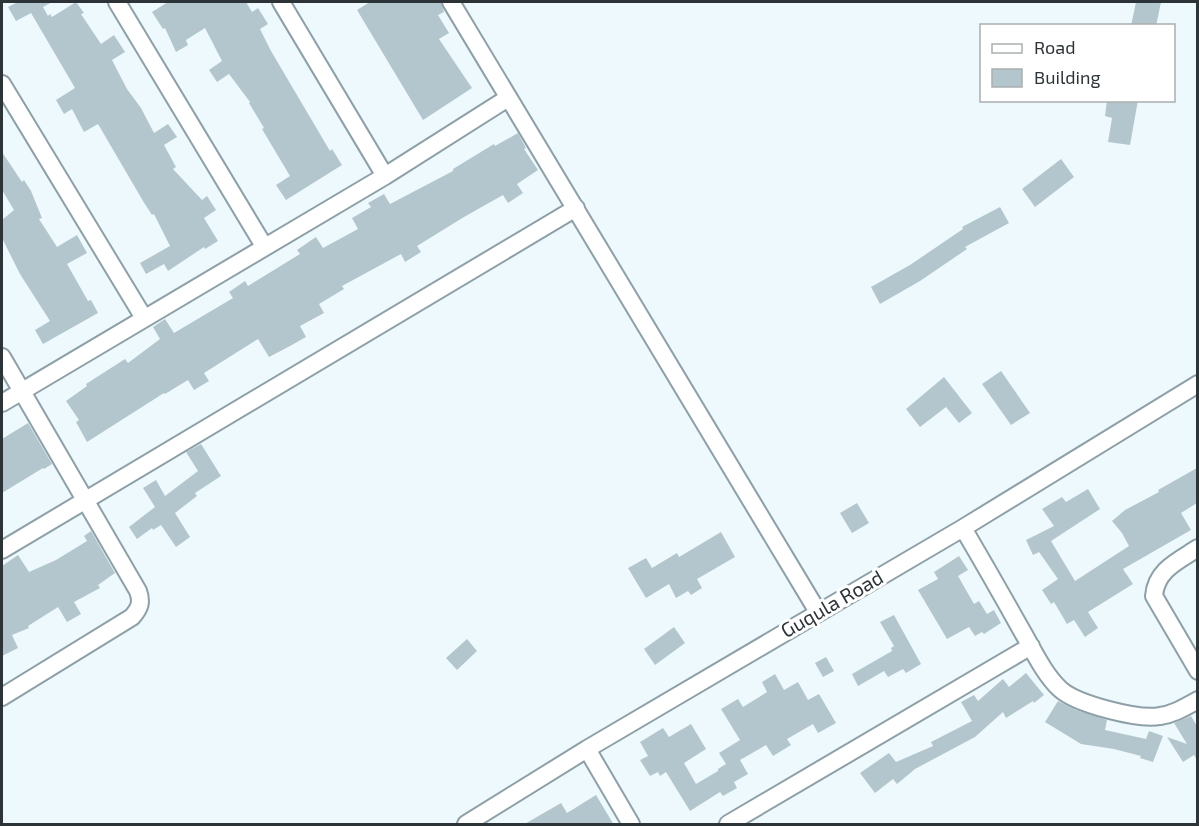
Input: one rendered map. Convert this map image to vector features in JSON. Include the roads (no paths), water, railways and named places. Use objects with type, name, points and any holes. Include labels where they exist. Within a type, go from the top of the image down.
[{"type":"street","points":[[117,2],[264,246]]},
{"type":"street","points":[[281,2],[384,176]]},
{"type":"street","points":[[456,3],[508,98],[818,612]]},
{"type":"street","points":[[2,84],[144,318]]},
{"type":"street","points":[[2,403],[384,176],[508,98]]},
{"type":"street","points":[[2,550],[576,208]]},
{"type":"street","points":[[2,357],[141,599],[138,611],[132,617],[2,697]]},
{"type":"street","name":"Guqula Road","points":[[466,825],[587,749],[963,528],[1197,384]]},
{"type":"street","points":[[963,528],[1031,646],[1054,682],[1070,696],[1082,702],[1139,716],[1156,717],[1169,714],[1197,700]]},
{"type":"street","points":[[1197,548],[1167,567],[1158,580],[1154,596],[1197,671]]},
{"type":"street","points":[[728,825],[1031,646]]},
{"type":"street","points":[[587,749],[631,825]]}]
